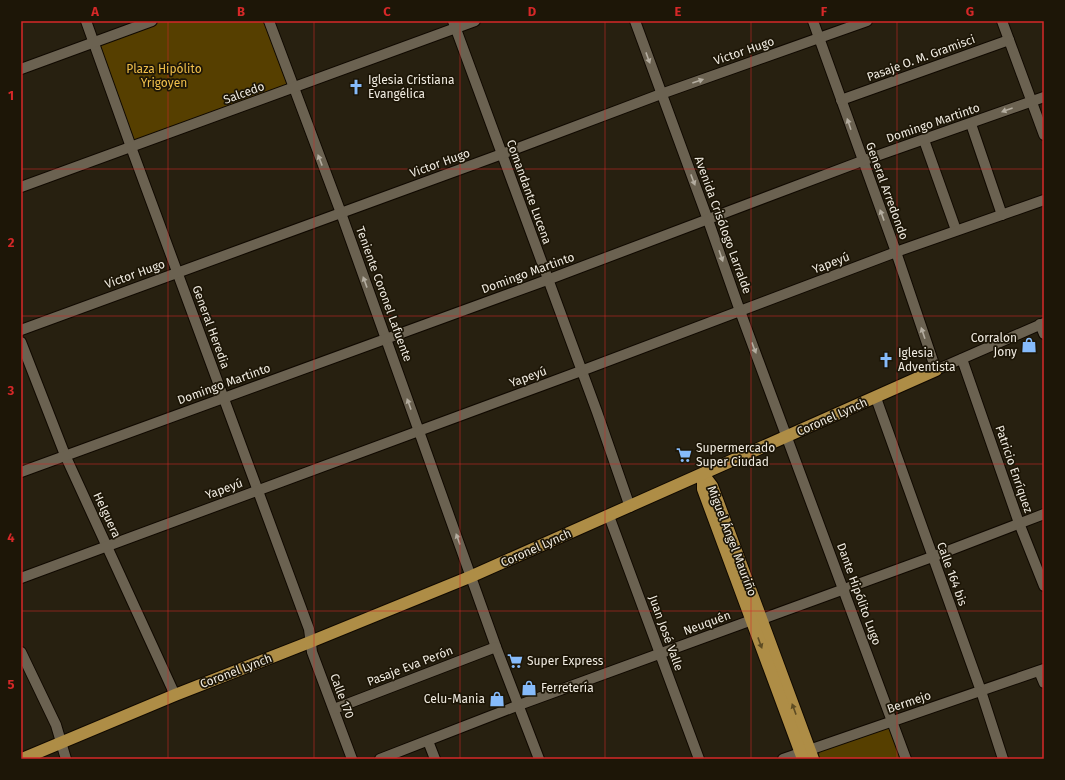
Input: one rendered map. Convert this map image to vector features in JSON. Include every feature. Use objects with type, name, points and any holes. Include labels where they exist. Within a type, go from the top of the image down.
[{"type":"main road","name":"Coronel Lynch","points":[[22,759],[175,695],[472,576],[876,398],[936,370]]},
{"type":"main road","name":"Miguel Ángel Mauriño","points":[[703,474],[703,489],[757,620],[807,755]]},
{"type":"street","name":"General Heredia","points":[[86,21],[309,629],[310,642]]},
{"type":"street","points":[[21,69],[152,21]]},
{"type":"street","name":"Teniente Coronel Lafuente","points":[[269,21],[293,89],[341,213],[472,576],[496,647],[539,759]]},
{"type":"street","name":"Salcedo","points":[[21,188],[293,89],[454,24],[475,21]]},
{"type":"street","name":"Avenida Crisólogo Larralde","points":[[635,21],[787,437]]},
{"type":"street","name":"General Arredondo","points":[[813,21],[862,161],[896,252],[936,370]]},
{"type":"street","name":"Victor Hugo","points":[[21,330],[502,154],[661,94],[867,21]]},
{"type":"street","points":[[1002,21],[1044,135]]},
{"type":"street","name":"Comandante Lucena","points":[[454,24],[630,507]]},
{"type":"street","name":"Pasaje O. M. Gramisci","points":[[841,100],[1009,40]]},
{"type":"street","name":"Domingo Martinto","points":[[21,472],[547,280],[862,161],[971,124],[1044,97]]},
{"type":"street","points":[[971,124],[1002,215]]},
{"type":"street","points":[[924,140],[956,230]]},
{"type":"street","name":"Yapeyú","points":[[21,578],[581,371],[896,252],[1044,200]]},
{"type":"street","points":[[1042,324],[1044,334]]},
{"type":"street","name":"Coronel Lynch","points":[[936,370],[1042,324]]},
{"type":"street","name":"Helguera","points":[[21,342],[65,455],[175,695]]},
{"type":"street","name":"Patricio Enríquez","points":[[962,359],[1019,523],[1044,586]]},
{"type":"street","name":"Calle 164 bis","points":[[876,398],[981,691],[1003,759]]},
{"type":"street","name":"Dante Hipólito Lugo","points":[[787,437],[906,759]]},
{"type":"street","name":"Neuquén","points":[[380,759],[519,705],[932,557],[1044,514]]},
{"type":"street","name":"Juan José Valle","points":[[609,516],[699,759]]},
{"type":"street","name":"Calle 170","points":[[310,642],[312,652],[352,759]]},
{"type":"street","name":"Pasaje Eva Perón","points":[[334,709],[496,647]]},
{"type":"street","points":[[21,652],[56,725],[66,759]]},
{"type":"street","points":[[1042,670],[1044,683]]},
{"type":"street","name":"Bermejo","points":[[783,759],[807,755],[892,722],[1042,670]]},
{"type":"street","points":[[428,741],[435,759]]},
{"type":"green space","name":"Plaza Hipólito Yrigoyen","points":[[152,21],[269,21],[293,89],[131,147],[94,42]]},
{"type":"green space","points":[[889,727],[902,759],[819,759],[820,751]]},
{"type":"place","name":"Iglesia Cristiana Evangélica","points":[[356,87]]},
{"type":"place","name":"Corralon Jony","points":[[1029,345]]},
{"type":"place","name":"Iglesia Adventista","points":[[886,360]]},
{"type":"place","name":"Supermercado Super Ciudad","points":[[684,455]]},
{"type":"place","name":"Super Express","points":[[515,661]]},
{"type":"place","name":"Ferretería","points":[[529,688]]},
{"type":"place","name":"Celu-Mania","points":[[497,699]]}]
